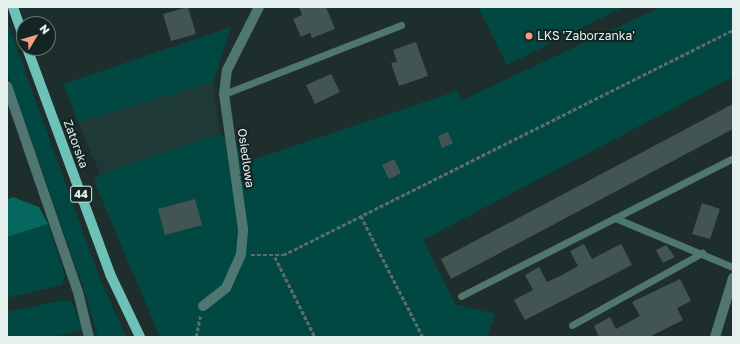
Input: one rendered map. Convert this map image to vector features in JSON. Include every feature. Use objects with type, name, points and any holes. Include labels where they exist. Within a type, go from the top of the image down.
[{"type":"main road","name":"Zatorska","points":[[30,56],[110,274],[140,337]]},
{"type":"street","name":"Osiedlowa","points":[[203,306],[226,288],[241,254],[243,229],[224,94],[227,70],[259,7]]},
{"type":"street","points":[[7,86],[78,292],[90,337]]},
{"type":"street","points":[[714,337],[733,278]]},
{"type":"lane","points":[[224,94],[401,25]]},
{"type":"lane","points":[[461,296],[733,158]]},
{"type":"lane","points":[[615,218],[733,267]]},
{"type":"lane","points":[[572,325],[702,254]]},
{"type":"path","points":[[241,254],[274,257],[361,216],[733,30]]},
{"type":"path","points":[[361,216],[423,337]]},
{"type":"path","points":[[274,257],[316,337]]},
{"type":"path","points":[[196,337],[203,306]]},
{"type":"shaded area","points":[[213,82],[220,134],[100,174],[78,122]]},
{"type":"green space","name":"LKS 'Zaborzanka'","points":[[478,7],[623,7],[507,65]]},
{"type":"green space","points":[[661,7],[733,7],[733,77],[423,240],[455,304],[495,314],[487,337],[160,337],[94,181],[100,174],[220,134],[255,159],[457,91],[462,100]]},
{"type":"green space","points":[[7,21],[16,46],[16,56],[20,56],[97,271],[126,337],[98,337],[84,290],[7,71]]},
{"type":"green space","points":[[231,27],[213,82],[78,122],[63,84]]},
{"type":"green space","points":[[13,197],[39,207],[48,224],[7,237],[7,200]]},
{"type":"green space","points":[[48,224],[65,275],[62,285],[7,298],[7,237]]},
{"type":"green space","points":[[63,300],[71,301],[82,330],[53,337],[7,337],[7,312]]},
{"type":"building","points":[[188,7],[196,34],[171,41],[163,14]]},
{"type":"building","points":[[299,7],[326,7],[335,29],[312,38],[310,33],[301,37],[293,19],[302,15]]},
{"type":"building","points":[[416,42],[428,76],[399,86],[391,63],[397,62],[393,50]]},
{"type":"building","points":[[331,74],[340,92],[315,104],[306,85]]},
{"type":"building","points":[[733,104],[733,129],[451,279],[441,259]]},
{"type":"building","points":[[448,132],[453,143],[442,148],[438,136]]},
{"type":"building","points":[[394,159],[401,173],[389,179],[382,165]]},
{"type":"building","points":[[195,199],[202,225],[165,235],[158,209]]},
{"type":"building","points":[[702,203],[720,209],[710,239],[692,234]]},
{"type":"building","points":[[584,244],[592,259],[621,244],[632,265],[525,320],[514,300],[533,290],[525,275],[539,267],[547,282],[562,275],[578,266],[570,251]]},
{"type":"building","points":[[666,245],[675,257],[663,263],[656,250]]},
{"type":"building","points":[[680,279],[691,301],[677,308],[683,320],[649,337],[599,337],[594,326],[610,317],[616,329],[640,316],[632,302]]},
{"type":"place","name":"LKS 'Zaborzanka'","points":[[529,36]]}]
